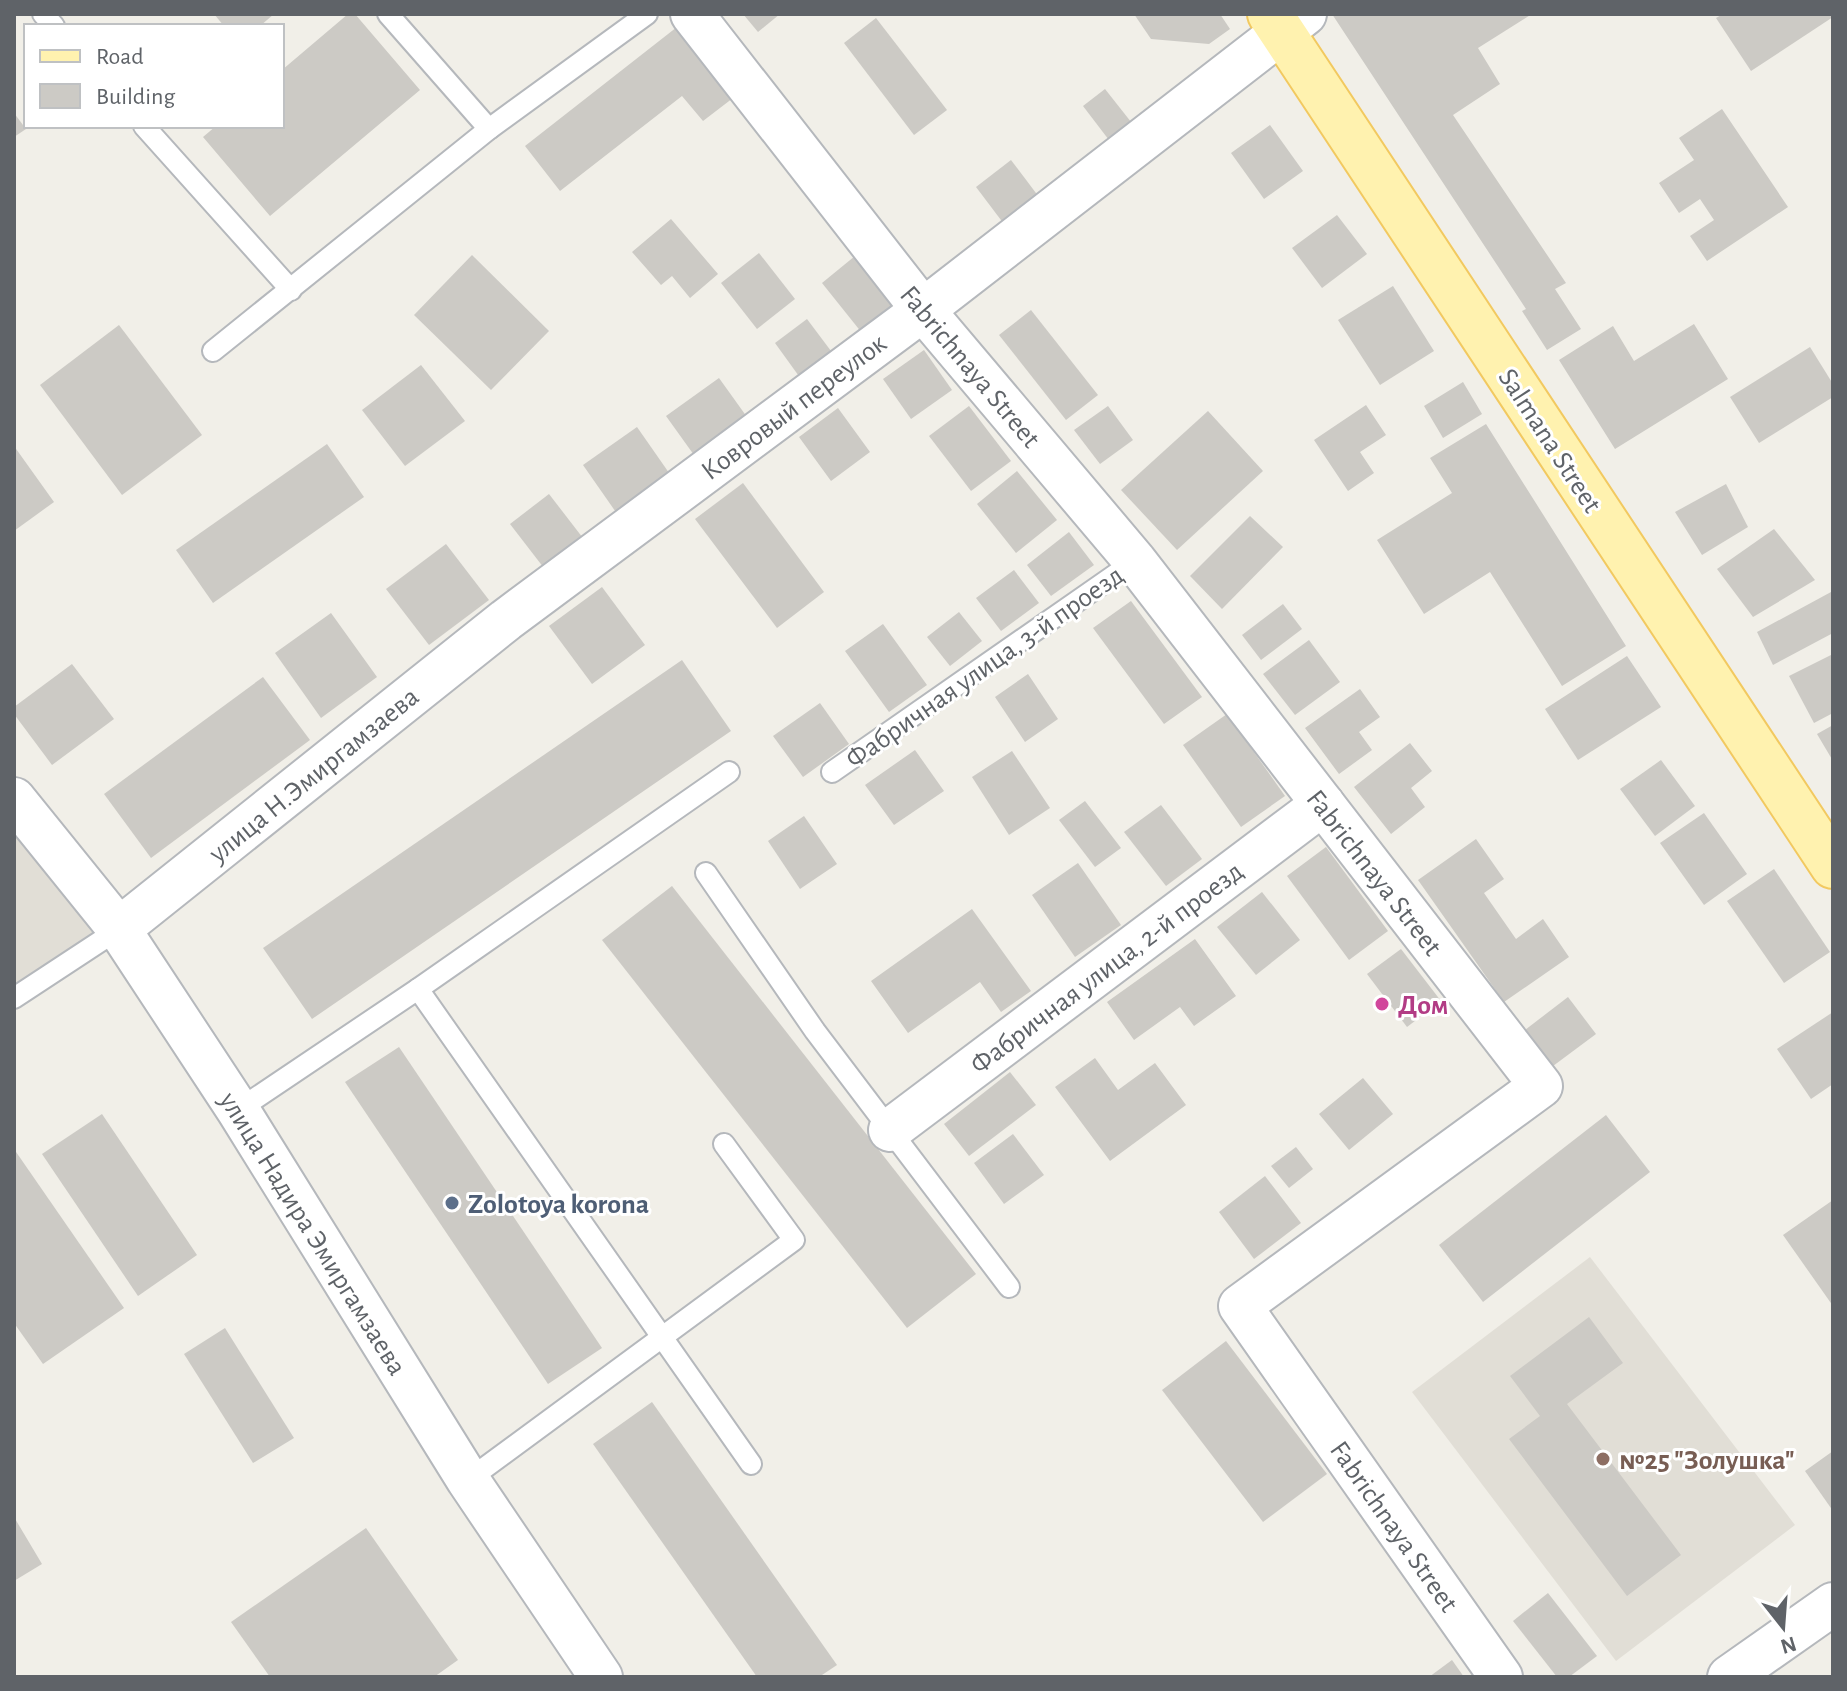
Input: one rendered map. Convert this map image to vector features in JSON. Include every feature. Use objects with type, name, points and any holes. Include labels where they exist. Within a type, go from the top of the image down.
[{"type":"main road","name":"Salmana Street","points":[[1285,20],[1833,866]]},
{"type":"street","name":"Fabrichnaya Street","points":[[692,14],[923,310],[1135,561],[1541,1086],[1240,1306],[1501,1677]]},
{"type":"street","name":"Ковровый переулок","points":[[506,620],[923,310],[1285,20]]},
{"type":"street","name":"улица Н.Эмиргамзаева","points":[[119,929],[506,620]]},
{"type":"street","name":"улица Надира Эмиргамзаева","points":[[14,799],[119,929],[238,1110],[468,1480],[601,1677]]},
{"type":"street","name":"Фабричная улица, 2-й проезд","points":[[890,1130],[1323,804]]},
{"type":"street","points":[[1729,1677],[1833,1604]]},
{"type":"lane","points":[[388,14],[489,129]]},
{"type":"lane","points":[[213,351],[489,129],[647,14]]},
{"type":"lane","points":[[146,128],[291,290]]},
{"type":"lane","name":"Фабричная улица, 3-й проезд","points":[[832,772],[1135,561]]},
{"type":"lane","points":[[238,1110],[729,772]]},
{"type":"lane","points":[[706,873],[815,1031],[1009,1287]]},
{"type":"lane","points":[[14,998],[119,929]]},
{"type":"lane","points":[[418,989],[751,1464]]},
{"type":"lane","points":[[468,1480],[794,1240],[724,1144]]},
{"type":"shaded area","points":[[14,782],[119,929],[14,998]]},
{"type":"shaded area","name":"№25 \"Золушка\"","points":[[1590,1257],[1795,1525],[1616,1661],[1412,1392]]},
{"type":"building","points":[[214,14],[274,14],[262,24],[222,24]]},
{"type":"building","points":[[348,14],[355,14],[420,90],[270,216],[203,137],[214,128],[284,128],[284,68]]},
{"type":"building","points":[[743,14],[780,14],[758,32]]},
{"type":"building","points":[[1134,14],[1220,14],[1230,29],[1209,44],[1151,39]]},
{"type":"building","points":[[1332,14],[1532,14],[1478,48],[1500,84],[1453,115],[1566,283],[1555,289],[1581,329],[1547,350],[1522,311],[1526,309]]},
{"type":"building","points":[[1723,14],[1833,14],[1833,17],[1751,71],[1716,18]]},
{"type":"building","points":[[876,18],[947,110],[914,135],[844,43]]},
{"type":"building","points":[[677,27],[733,98],[703,121],[682,96],[560,191],[525,146]]},
{"type":"building","points":[[1105,89],[1135,127],[1112,144],[1083,106]]},
{"type":"building","points":[[1722,109],[1788,207],[1707,261],[1690,236],[1714,220],[1700,199],[1679,213],[1659,183],[1694,160],[1679,138]]},
{"type":"building","points":[[14,113],[26,129],[14,137]]},
{"type":"building","points":[[1270,125],[1303,171],[1264,199],[1231,153]]},
{"type":"building","points":[[1011,160],[1045,205],[1010,232],[976,187]]},
{"type":"building","points":[[1337,215],[1367,254],[1322,288],[1292,248]]},
{"type":"building","points":[[671,219],[718,274],[690,298],[672,276],[661,285],[632,252]]},
{"type":"building","points":[[759,253],[795,299],[757,329],[721,283]]},
{"type":"building","points":[[472,255],[549,331],[491,390],[414,315]]},
{"type":"building","points":[[855,256],[900,312],[866,338],[822,283]]},
{"type":"building","points":[[1393,286],[1434,351],[1380,385],[1338,320]]},
{"type":"building","points":[[1031,310],[1098,395],[1066,420],[999,335]]},
{"type":"building","points":[[807,319],[834,355],[801,379],[775,343]]},
{"type":"building","points":[[1694,324],[1728,379],[1615,449],[1559,360],[1613,326],[1634,361]]},
{"type":"building","points":[[119,325],[202,435],[122,495],[40,385]]},
{"type":"building","points":[[1810,347],[1833,384],[1833,397],[1759,443],[1730,397]]},
{"type":"building","points":[[924,350],[952,390],[911,419],[883,379]]},
{"type":"building","points":[[421,365],[465,421],[405,466],[362,410]]},
{"type":"building","points":[[719,378],[752,424],[699,462],[666,416]]},
{"type":"building","points":[[1463,382],[1482,414],[1443,438],[1424,406]]},
{"type":"building","points":[[1366,405],[1386,435],[1360,452],[1374,473],[1348,491],[1314,440]]},
{"type":"building","points":[[969,406],[1011,461],[971,491],[929,436]]},
{"type":"building","points":[[1108,406],[1133,440],[1100,464],[1074,430]]},
{"type":"building","points":[[838,408],[870,452],[831,481],[799,437]]},
{"type":"building","points":[[1208,411],[1263,471],[1177,550],[1121,490]]},
{"type":"building","points":[[1486,424],[1626,646],[1562,686],[1490,572],[1424,614],[1377,540],[1452,493],[1430,458]]},
{"type":"building","points":[[637,427],[674,480],[620,518],[583,465]]},
{"type":"building","points":[[327,444],[364,497],[213,603],[176,550]]},
{"type":"building","points":[[14,446],[54,502],[14,531]]},
{"type":"building","points":[[1017,471],[1057,520],[1016,553],[977,504]]},
{"type":"building","points":[[743,483],[824,592],[777,628],[695,519]]},
{"type":"building","points":[[1726,484],[1748,527],[1702,555],[1675,512]]},
{"type":"building","points":[[549,494],[586,542],[547,572],[510,524]]},
{"type":"building","points":[[1250,516],[1283,547],[1222,609],[1190,576]]},
{"type":"building","points":[[1774,529],[1815,580],[1753,617],[1717,569]]},
{"type":"building","points":[[1069,532],[1094,565],[1051,596],[1027,565]]},
{"type":"building","points":[[446,544],[489,600],[429,645],[386,589]]},
{"type":"building","points":[[1014,570],[1039,603],[1001,631],[976,598]]},
{"type":"building","points":[[602,587],[645,645],[592,684],[549,626]]},
{"type":"building","points":[[1831,592],[1833,633],[1773,665],[1757,632]]},
{"type":"building","points":[[1131,601],[1202,697],[1164,724],[1093,628]]},
{"type":"building","points":[[1283,604],[1302,629],[1261,660],[1242,635]]},
{"type":"building","points":[[959,612],[982,641],[950,666],[927,637]]},
{"type":"building","points":[[331,613],[377,677],[321,718],[275,653]]},
{"type":"building","points":[[883,624],[927,685],[889,712],[845,651]]},
{"type":"building","points":[[1309,640],[1340,682],[1295,715],[1263,674]]},
{"type":"building","points":[[1833,654],[1833,713],[1814,723],[1789,676]]},
{"type":"building","points":[[1627,656],[1661,707],[1578,760],[1545,709]]},
{"type":"building","points":[[682,660],[731,731],[312,1019],[263,948]]},
{"type":"building","points":[[72,664],[114,719],[52,765],[14,714],[14,707]]},
{"type":"building","points":[[1028,674],[1058,719],[1025,742],[995,697]]},
{"type":"building","points":[[263,677],[310,740],[151,858],[104,794]]},
{"type":"building","points":[[1360,689],[1380,717],[1359,732],[1372,750],[1339,774],[1305,728]]},
{"type":"building","points":[[820,703],[849,744],[803,777],[773,736]]},
{"type":"building","points":[[1227,714],[1285,796],[1241,827],[1183,745]]},
{"type":"building","points":[[1833,725],[1833,761],[1817,734]]},
{"type":"building","points":[[1410,743],[1432,771],[1411,788],[1425,807],[1391,834],[1354,787]]},
{"type":"building","points":[[915,750],[944,791],[894,825],[865,785]]},
{"type":"building","points":[[1012,751],[1050,808],[1009,835],[972,777]]},
{"type":"building","points":[[1661,760],[1695,806],[1655,836],[1620,789]]},
{"type":"building","points":[[1085,801],[1121,848],[1095,867],[1059,820]]},
{"type":"building","points":[[1161,805],[1202,859],[1166,886],[1124,832]]},
{"type":"building","points":[[1704,813],[1747,874],[1704,905],[1660,843]]},
{"type":"building","points":[[804,816],[837,864],[800,889],[768,841]]},
{"type":"building","points":[[1476,839],[1504,879],[1484,893],[1516,939],[1543,919],[1569,957],[1504,1002],[1418,880]]},
{"type":"building","points":[[1326,847],[1388,931],[1349,960],[1287,876]]},
{"type":"building","points":[[1078,863],[1121,925],[1075,957],[1032,895]]},
{"type":"building","points":[[1774,869],[1830,952],[1784,983],[1727,901]]},
{"type":"building","points":[[672,886],[976,1274],[907,1328],[602,940]]},
{"type":"building","points":[[1262,892],[1300,940],[1256,975],[1217,927]]},
{"type":"building","points":[[972,909],[1031,991],[1001,1012],[980,982],[908,1033],[871,981]]},
{"type":"building","points":[[1195,939],[1236,996],[1194,1026],[1180,1007],[1134,1040],[1107,1002]]},
{"type":"building","points":[[1401,949],[1441,1001],[1407,1027],[1367,974]]},
{"type":"building","points":[[1568,997],[1596,1034],[1553,1066],[1525,1030]]},
{"type":"building","points":[[1833,1012],[1833,1084],[1811,1099],[1777,1049]]},
{"type":"building","points":[[399,1047],[602,1348],[548,1384],[345,1082]]},
{"type":"building","points":[[1095,1058],[1118,1090],[1155,1063],[1186,1105],[1110,1161],[1055,1087]]},
{"type":"building","points":[[1010,1072],[1036,1105],[969,1156],[944,1124]]},
{"type":"building","points":[[1363,1078],[1393,1114],[1349,1150],[1319,1114]]},
{"type":"building","points":[[102,1114],[197,1255],[138,1296],[42,1154]]},
{"type":"building","points":[[1606,1115],[1650,1172],[1483,1302],[1439,1245]]},
{"type":"building","points":[[1013,1134],[1044,1175],[1004,1204],[974,1163]]},
{"type":"building","points":[[1296,1147],[1313,1169],[1289,1188],[1271,1166]]},
{"type":"building","points":[[14,1149],[124,1308],[43,1364],[14,1323]]},
{"type":"building","points":[[1265,1176],[1301,1223],[1254,1259],[1219,1212]]},
{"type":"building","points":[[1833,1200],[1833,1306],[1783,1235]]},
{"type":"building","points":[[1589,1317],[1623,1363],[1567,1404],[1681,1555],[1627,1596],[1509,1439],[1540,1416],[1510,1376]]},
{"type":"building","points":[[225,1328],[294,1438],[253,1463],[184,1354]]},
{"type":"building","points":[[1226,1341],[1327,1474],[1263,1522],[1162,1390]]},
{"type":"building","points":[[652,1402],[837,1665],[819,1677],[757,1677],[593,1444]]},
{"type":"building","points":[[1833,1451],[1833,1511],[1805,1471]]},
{"type":"building","points":[[14,1517],[42,1564],[14,1581]]},
{"type":"building","points":[[366,1528],[458,1660],[434,1677],[270,1677],[231,1622]]},
{"type":"building","points":[[1548,1593],[1597,1656],[1569,1677],[1557,1677],[1513,1621]]},
{"type":"building","points":[[1452,1660],[1464,1677],[1429,1677]]},
{"type":"place","name":"Дом","points":[[1382,1004]]},
{"type":"place","name":"Zolotoya korona","points":[[452,1203]]},
{"type":"place","name":"№25 \"Золушка\"","points":[[1603,1459]]}]
